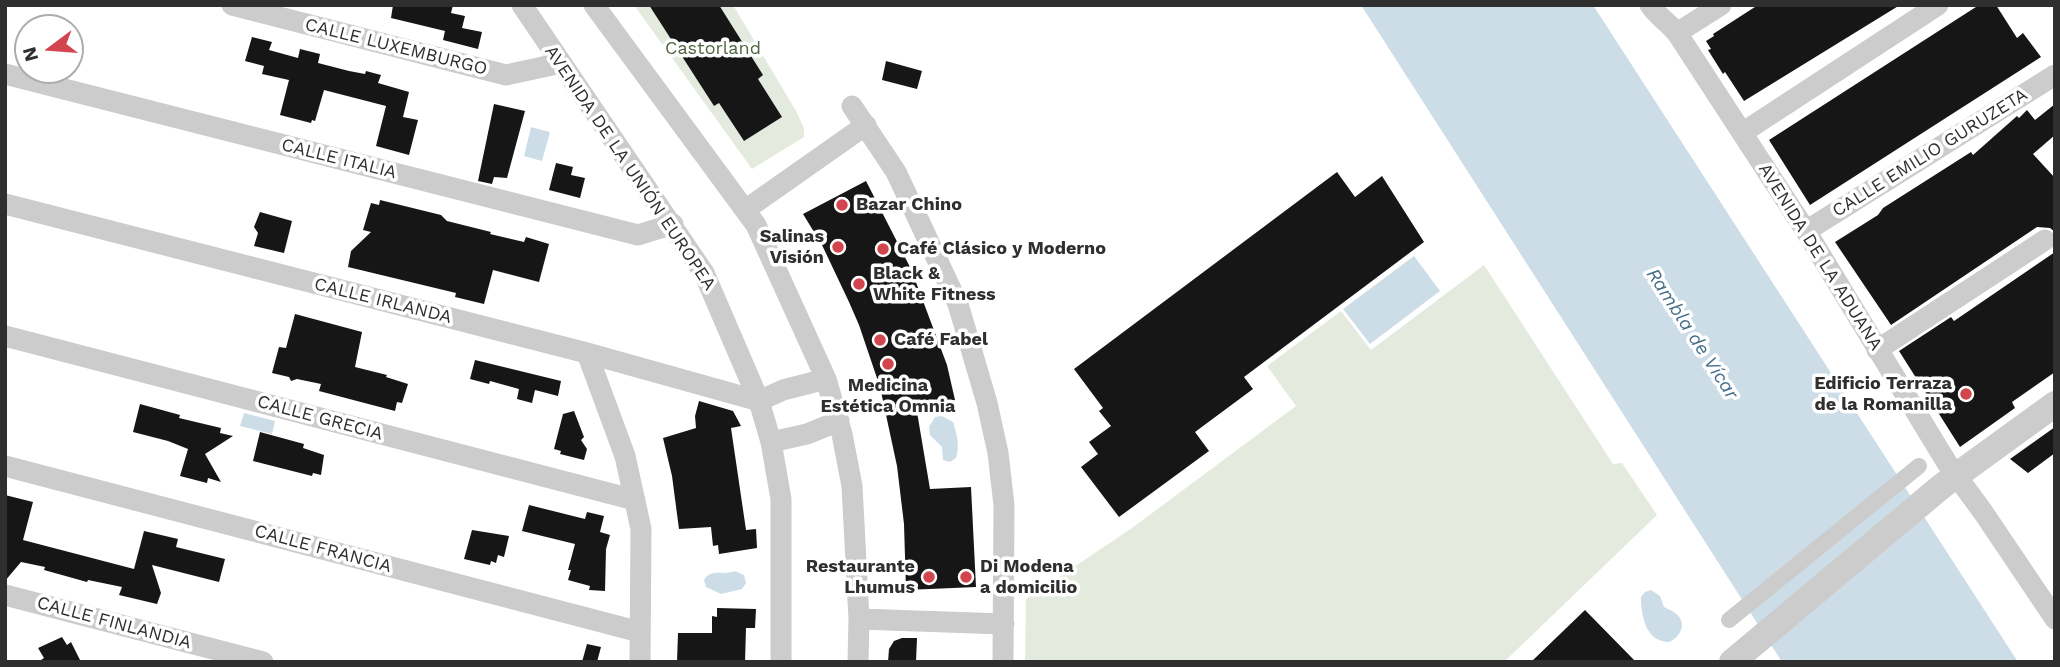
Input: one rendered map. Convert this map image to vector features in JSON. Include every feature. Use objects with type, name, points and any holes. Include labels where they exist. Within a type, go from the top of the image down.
[{"type":"street","name":"CALLE LUXEMBURGO","points":[[232,5],[506,75],[561,63]]},
{"type":"street","name":"AVENIDA DE LA UNIÓN EUROPEA","points":[[522,5],[625,159],[673,224],[709,281],[759,401],[771,442],[781,499],[781,662]]},
{"type":"street","points":[[594,5],[756,225],[826,379],[839,421],[852,486],[859,619],[858,662]]},
{"type":"street","name":"AVENIDA DE LA ADUANA","points":[[1650,5],[1658,17],[1667,20],[1677,33],[1806,231],[1956,476],[2055,619]]},
{"type":"street","points":[[1677,33],[1721,5]]},
{"type":"street","points":[[1742,133],[1938,5]]},
{"type":"street","name":"CALLE ITALIA","points":[[5,74],[638,235],[673,224]]},
{"type":"street","name":"CALLE EMILIO GURUZETA","points":[[1806,231],[2055,75]]},
{"type":"street","points":[[852,106],[896,172],[958,304],[987,403],[998,453],[1004,505],[1003,662]]},
{"type":"street","points":[[745,209],[866,125]]},
{"type":"street","name":"CALLE IRLANDA","points":[[5,204],[587,353],[759,401]]},
{"type":"street","points":[[1877,350],[2045,240]]},
{"type":"street","name":"CALLE GRECIA","points":[[5,336],[635,500]]},
{"type":"street","points":[[587,353],[625,456],[641,529],[640,662]]},
{"type":"street","points":[[759,401],[783,390],[826,379]]},
{"type":"street","points":[[1736,658],[1935,492],[2055,404]]},
{"type":"street","points":[[771,442],[839,421]]},
{"type":"street","name":"CALLE FRANCIA","points":[[5,466],[640,632]]},
{"type":"street","points":[[1729,620],[1919,466]]},
{"type":"street","name":"CALLE FINLANDIA","points":[[5,595],[263,662]]},
{"type":"street","points":[[859,619],[1004,624]]},
{"type":"green space","name":"Castorland","points":[[634,5],[733,5],[796,111],[804,128],[804,137],[752,169]]},
{"type":"green space","points":[[1484,265],[1613,464],[1622,463],[1657,515],[1504,662],[1025,662],[1026,599],[1132,528],[1296,406],[1267,366],[1341,311],[1371,350]]},
{"type":"water","name":"Rambla de Vícar","points":[[1361,5],[1593,5],[2018,662],[1782,662]]},
{"type":"water","points":[[531,127],[550,132],[542,161],[524,156]]},
{"type":"water","points":[[1414,256],[1440,291],[1370,344],[1343,309]]},
{"type":"water","points":[[244,413],[275,421],[272,434],[240,426]]},
{"type":"water","points":[[942,416],[953,422],[957,436],[956,458],[950,462],[943,460],[942,447],[930,435],[929,427],[935,417]]},
{"type":"water","points":[[735,571],[744,575],[746,583],[742,589],[721,594],[706,587],[704,580],[710,574]]},
{"type":"water","points":[[1651,590],[1660,596],[1664,607],[1674,612],[1681,621],[1680,633],[1669,642],[1655,638],[1646,627],[1641,597]]},
{"type":"building","points":[[393,5],[453,5],[451,13],[465,16],[462,28],[482,32],[478,49],[443,40],[445,31],[391,18]]},
{"type":"building","name":"Castorland","points":[[649,5],[719,5],[763,75],[758,79],[782,117],[744,141],[719,103],[714,106]]},
{"type":"building","points":[[1758,5],[1900,5],[1744,101],[1725,72],[1723,74],[1708,50],[1711,49],[1706,41]]},
{"type":"building","points":[[1979,5],[1996,5],[2017,38],[2023,33],[2041,57],[1810,205],[1769,140]]},
{"type":"building","points":[[252,37],[272,42],[269,50],[298,58],[300,49],[320,54],[318,63],[381,75],[378,83],[409,92],[403,117],[418,120],[409,155],[376,146],[386,106],[324,90],[315,121],[312,120],[311,123],[280,115],[289,80],[262,74],[264,66],[245,61]]},
{"type":"building","points":[[886,61],[922,71],[917,89],[882,80]]},
{"type":"building","points":[[494,104],[525,111],[507,178],[494,177],[492,184],[478,181]]},
{"type":"building","points":[[2055,104],[2055,135],[2033,154],[2055,178],[2055,232],[2050,228],[2037,227],[1891,325],[1835,242],[1971,152],[1973,155],[2017,116],[2019,118],[2027,110],[2035,120]]},
{"type":"building","points":[[556,163],[573,167],[571,175],[585,178],[580,198],[549,190]]},
{"type":"building","points":[[1337,172],[1355,197],[1382,176],[1424,242],[1244,377],[1253,389],[1195,432],[1209,451],[1119,517],[1081,467],[1098,454],[1089,442],[1111,426],[1099,411],[1103,408],[1074,369]]},
{"type":"building","points":[[866,181],[911,269],[947,365],[955,400],[917,412],[930,489],[971,487],[976,587],[906,590],[904,524],[897,466],[880,387],[849,302],[822,245],[803,214]]},
{"type":"building","points":[[380,200],[441,215],[447,221],[491,232],[490,234],[524,242],[526,237],[549,244],[539,282],[493,270],[484,304],[455,297],[456,293],[348,267],[351,251],[371,232],[363,230],[371,203],[379,205]]},
{"type":"building","points":[[260,212],[292,221],[284,253],[254,246],[258,233],[254,227]]},
{"type":"building","points":[[2055,252],[2055,372],[2012,402],[2015,408],[1960,447],[1899,351],[1951,317],[1954,321]]},
{"type":"building","points":[[295,314],[362,332],[355,367],[387,375],[386,377],[408,384],[402,403],[397,402],[395,411],[319,391],[321,384],[297,379],[291,381],[289,377],[272,373],[279,347],[286,348]]},
{"type":"building","points":[[475,360],[561,381],[558,396],[535,390],[532,403],[517,399],[519,389],[470,379]]},
{"type":"building","points":[[699,401],[733,411],[741,426],[731,428],[746,530],[756,529],[757,548],[719,554],[718,545],[713,546],[711,527],[679,529],[672,476],[663,438],[696,428],[695,416]]},
{"type":"building","points":[[140,404],[180,415],[179,418],[221,428],[220,433],[233,436],[205,454],[221,482],[208,478],[207,483],[180,476],[188,449],[133,432]]},
{"type":"building","points":[[574,411],[584,437],[581,440],[587,449],[584,460],[560,454],[561,451],[554,449],[563,414]]},
{"type":"building","points":[[2055,427],[2055,453],[2028,473],[2010,459]]},
{"type":"building","points":[[260,432],[304,444],[303,448],[324,455],[321,475],[313,473],[312,476],[253,461]]},
{"type":"building","points":[[5,495],[33,502],[23,540],[134,569],[144,531],[178,539],[176,547],[225,559],[219,582],[152,565],[161,593],[157,604],[119,595],[122,587],[88,580],[87,582],[44,570],[45,567],[21,562],[5,581]]},
{"type":"building","points":[[529,505],[585,519],[587,512],[604,516],[600,532],[610,535],[606,549],[605,591],[589,590],[590,586],[568,580],[575,544],[522,531]]},
{"type":"building","points":[[472,530],[509,536],[504,557],[498,555],[496,563],[491,561],[490,565],[464,559]]},
{"type":"building","points":[[717,608],[756,609],[755,628],[746,628],[745,662],[677,662],[678,633],[712,633],[712,616],[717,617]]},
{"type":"building","points":[[1585,610],[1636,662],[1531,662]]},
{"type":"building","points":[[62,637],[67,645],[71,642],[81,662],[38,662],[44,658],[38,648]]},
{"type":"building","points":[[917,638],[916,662],[888,662],[889,649],[894,641]]},
{"type":"building","points":[[587,644],[601,647],[597,662],[582,662]]},
{"type":"place","name":"Bazar Chino","points":[[842,205]]},
{"type":"place","name":"Salinas Visión","points":[[838,247]]},
{"type":"place","name":"Café Clásico y Moderno","points":[[883,249]]},
{"type":"place","name":"Black & White Fitness","points":[[859,284]]},
{"type":"place","name":"Café Fabel","points":[[880,340]]},
{"type":"place","name":"Medicina Estética Omnia","points":[[888,364]]},
{"type":"place","name":"Edificio Terraza de la Romanilla","points":[[1966,394]]},
{"type":"place","name":"Restaurante Lhumus","points":[[929,577]]},
{"type":"place","name":"Di Modena a domicilio","points":[[966,577]]}]
